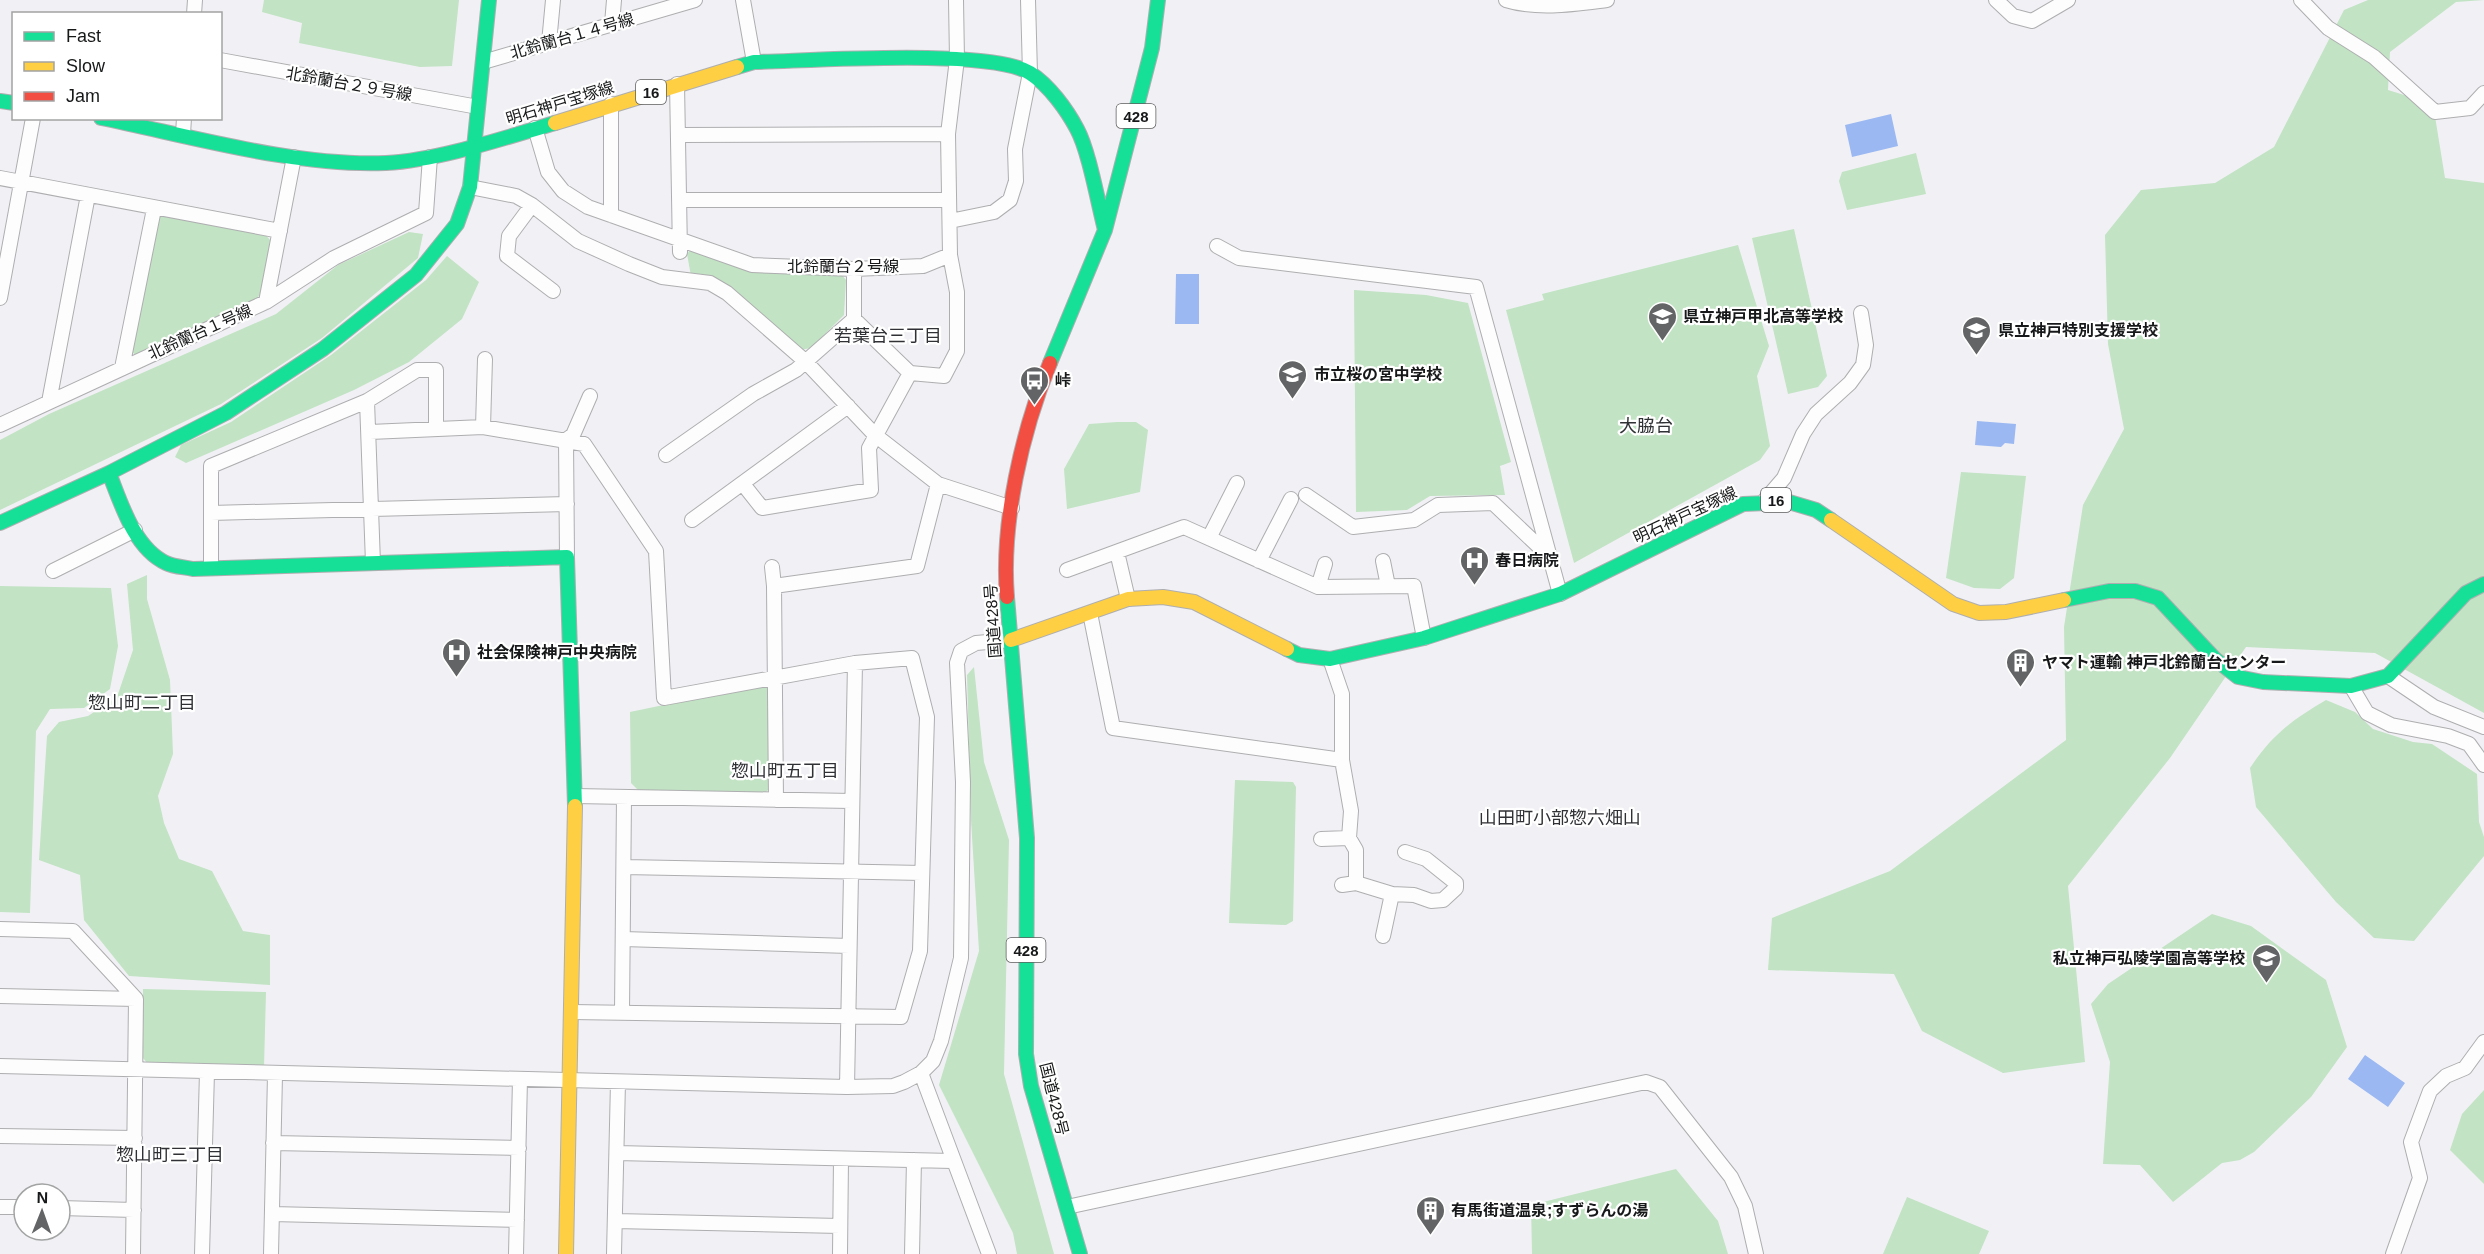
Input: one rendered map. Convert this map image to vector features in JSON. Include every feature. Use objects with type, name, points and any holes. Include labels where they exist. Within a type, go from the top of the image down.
[{"type":"main road","points":[[0,523],[109,473],[226,413],[322,349],[416,275],[457,224],[470,187],[489,0]]},
{"type":"main road","name":"国道428号","points":[[1080,1254],[1031,1086],[1026,1054],[1027,838],[1006,581],[1012,508],[1034,405],[1106,230],[1152,48],[1158,0]]},
{"type":"main road","name":"明石神戸宝塚線","points":[[110,120],[294,157],[337,163],[388,163],[475,147],[754,62],[957,58],[995,63],[1030,73],[1062,104],[1078,131],[1106,230]]},
{"type":"main road","points":[[109,473],[135,530],[149,550],[164,563],[193,569],[567,557],[575,796],[566,1254]]},
{"type":"main road","name":"明石神戸宝塚線","points":[[1011,640],[1128,599],[1163,597],[1194,602],[1299,655],[1330,658],[1362,654],[1424,638],[1560,594],[1743,504],[1765,500],[1793,501],[1816,510],[1953,604],[1979,613],[2006,612],[2109,591],[2135,591],[2158,598],[2215,659],[2238,676],[2263,682],[2351,686],[2388,676]]},
{"type":"main road","points":[[2388,676],[2466,593],[2484,584]]},
{"type":"street","points":[[549,43],[553,0]]},
{"type":"street","points":[[612,24],[614,0]]},
{"type":"street","name":"北鈴蘭台１４号線","points":[[483,62],[675,3],[695,0]]},
{"type":"street","points":[[743,0],[754,62]]},
{"type":"street","points":[[854,269],[854,319],[910,373],[944,376],[957,351],[957,292],[950,255],[948,134],[957,58],[956,0]]},
{"type":"street","points":[[950,221],[994,212],[1010,200],[1016,182],[1015,149],[1030,73],[1028,0]]},
{"type":"street","points":[[1506,0],[1578,4],[1607,0]]},
{"type":"street","points":[[1996,0],[2013,16],[2032,21],[2068,0]]},
{"type":"street","points":[[2301,0],[2328,28],[2373,57],[2435,112],[2470,108],[2484,93]]},
{"type":"street","name":"北鈴蘭台２９号線","points":[[222,60],[478,107]]},
{"type":"street","points":[[470,187],[496,190],[532,205],[578,241],[662,278],[680,260],[677,84]]},
{"type":"street","points":[[610,104],[611,215]]},
{"type":"street","points":[[0,298],[33,120]]},
{"type":"street","points":[[183,134],[184,120]]},
{"type":"street","name":"北鈴蘭台２号線","points":[[535,128],[548,172],[563,191],[588,207],[611,215],[680,260],[854,269],[923,266],[950,255]]},
{"type":"street","points":[[678,135],[948,134]]},
{"type":"street","name":"北鈴蘭台１号線","points":[[0,425],[266,302],[294,157]]},
{"type":"street","points":[[266,302],[334,258],[426,213],[430,157]]},
{"type":"street","points":[[0,178],[154,209],[280,231]]},
{"type":"street","points":[[49,402],[88,195]]},
{"type":"street","points":[[679,200],[949,200]]},
{"type":"street","points":[[532,205],[509,236],[507,256],[553,291]]},
{"type":"street","points":[[122,368],[154,209]]},
{"type":"street","points":[[1216,246],[1239,258],[1476,287],[1560,594]]},
{"type":"street","points":[[680,260],[727,293],[805,361],[875,435],[938,484],[1012,508]]},
{"type":"street","points":[[1765,500],[1784,478],[1803,434],[1816,414],[1850,383],[1863,365],[1866,345],[1861,313]]},
{"type":"street","points":[[666,454],[753,394],[796,370],[854,319]]},
{"type":"street","points":[[483,427],[485,359]]},
{"type":"street","points":[[211,568],[211,466],[367,401],[417,370],[436,370],[436,429]]},
{"type":"street","points":[[743,484],[762,508],[871,489],[869,448],[910,373]]},
{"type":"street","points":[[566,441],[573,435],[590,396]]},
{"type":"street","points":[[367,401],[370,432],[373,562]]},
{"type":"street","points":[[692,520],[848,406]]},
{"type":"street","points":[[370,432],[483,427],[584,444],[656,551],[664,698],[855,663],[912,658],[927,717],[920,951],[901,1017],[572,1012]]},
{"type":"street","points":[[566,441],[567,557]]},
{"type":"street","points":[[1209,538],[1237,483]]},
{"type":"street","points":[[774,586],[917,566],[938,484]]},
{"type":"street","points":[[1306,495],[1353,527],[1414,520],[1438,505],[1492,503],[1550,557]]},
{"type":"street","points":[[1259,561],[1291,499]]},
{"type":"street","points":[[211,513],[567,504]]},
{"type":"street","points":[[1067,570],[1184,528],[1318,587],[1414,586],[1424,638]]},
{"type":"street","points":[[53,571],[135,530]]},
{"type":"street","points":[[1117,552],[1128,599]]},
{"type":"street","points":[[1383,561],[1388,586]]},
{"type":"street","points":[[1318,587],[1325,564]]},
{"type":"street","points":[[772,567],[776,677],[776,800]]},
{"type":"street","points":[[1090,613],[1113,728],[1342,760]]},
{"type":"street","points":[[0,1066],[274,1075],[846,1087],[894,1086],[921,1073],[933,1061],[941,1041],[961,958],[963,782],[957,663],[961,651],[976,643],[1011,640]]},
{"type":"street","points":[[1330,658],[1342,694],[1342,760],[1351,811],[1349,838],[1356,850],[1349,884],[1392,894],[1414,896],[1431,902],[1443,900],[1456,888],[1456,883],[1426,859],[1405,852]]},
{"type":"street","points":[[846,1087],[855,663]]},
{"type":"street","points":[[2388,676],[2434,707],[2484,727]]},
{"type":"street","points":[[2351,686],[2367,713],[2391,725],[2448,736],[2469,744],[2484,765]]},
{"type":"street","points":[[575,796],[852,801]]},
{"type":"street","points":[[622,1012],[624,797]]},
{"type":"street","points":[[1321,839],[1349,838]]},
{"type":"street","points":[[624,867],[922,873]]},
{"type":"street","points":[[1383,936],[1392,894]]},
{"type":"street","points":[[0,930],[73,931],[136,999],[137,1070],[133,1254]]},
{"type":"street","points":[[623,939],[849,946]]},
{"type":"street","points":[[0,996],[136,999]]},
{"type":"street","points":[[2393,1254],[2421,1178],[2411,1142],[2430,1092],[2446,1076],[2465,1068],[2484,1042]]},
{"type":"street","points":[[202,1254],[207,1072]]},
{"type":"street","points":[[921,1073],[952,1161],[989,1254]]},
{"type":"street","points":[[271,1254],[274,1075]]},
{"type":"street","points":[[516,1254],[520,1079]]},
{"type":"street","points":[[614,1254],[618,1082]]},
{"type":"street","points":[[1067,1207],[1646,1082],[1660,1088],[1731,1177],[1745,1206],[1756,1254]]},
{"type":"street","points":[[0,1136],[135,1138]]},
{"type":"street","points":[[273,1143],[519,1148]]},
{"type":"street","points":[[617,1153],[952,1161]]},
{"type":"street","points":[[840,1254],[841,1159]]},
{"type":"street","points":[[912,1254],[915,1160]]},
{"type":"street","points":[[72,1208],[134,1210]]},
{"type":"street","points":[[272,1214],[517,1220]]},
{"type":"street","points":[[615,1221],[840,1226]]},
{"type":"green space","points":[[264,0],[459,0],[452,66],[420,67],[299,43],[302,23],[262,12]]},
{"type":"green space","points":[[2368,0],[2484,0],[2456,2],[2390,52],[2388,90],[2433,104],[2445,178],[2484,183],[2484,713],[2375,653],[2246,647],[2170,758],[2068,886],[2085,1062],[2003,1073],[1922,1031],[1894,974],[1768,970],[1772,918],[1890,871],[2066,740],[2064,627],[2083,505],[2124,429],[2108,344],[2105,235],[2141,190],[2215,183],[2274,147],[2344,10]]},
{"type":"green space","points":[[1916,153],[1926,194],[1847,210],[1839,181],[1842,172]]},
{"type":"green space","points":[[160,216],[264,233],[270,240],[262,290],[256,301],[135,355],[131,350],[156,221]]},
{"type":"green space","points":[[1794,229],[1827,376],[1818,387],[1788,394],[1752,238]]},
{"type":"green space","points":[[409,232],[423,234],[418,258],[322,338],[221,404],[0,510],[0,440],[49,414],[276,314],[338,265]]},
{"type":"green space","points":[[1738,245],[1769,346],[1757,376],[1770,446],[1760,460],[1574,563],[1506,310],[1544,300],[1542,294]]},
{"type":"green space","points":[[690,250],[750,271],[842,275],[846,280],[844,315],[811,348],[800,350],[691,276],[687,254]]},
{"type":"green space","points":[[447,256],[479,282],[462,319],[409,362],[354,390],[186,463],[175,457],[181,445],[231,422],[331,355],[426,280]]},
{"type":"green space","points":[[1354,290],[1426,295],[1468,303],[1511,462],[1500,466],[1505,495],[1430,496],[1407,510],[1356,512]]},
{"type":"green space","points":[[1136,422],[1148,430],[1140,492],[1067,509],[1064,469],[1089,424]]},
{"type":"green space","points":[[1961,472],[2026,476],[2014,578],[2000,589],[1974,588],[1946,578]]},
{"type":"green space","points":[[147,575],[147,599],[170,680],[173,754],[158,796],[164,823],[179,859],[212,871],[243,931],[270,935],[270,985],[129,976],[84,920],[80,875],[39,860],[47,736],[59,722],[88,716],[117,697],[133,650],[127,584]]},
{"type":"green space","points":[[0,586],[111,588],[118,646],[110,689],[84,708],[50,709],[36,731],[30,913],[0,912]]},
{"type":"green space","points":[[974,667],[984,762],[1009,840],[1004,1074],[1054,1254],[1017,1254],[1013,1233],[939,1085],[979,951],[971,820],[967,675]]},
{"type":"green space","points":[[764,684],[772,692],[769,789],[764,794],[638,790],[631,783],[630,712]]},
{"type":"green space","points":[[2326,700],[2355,712],[2373,729],[2413,742],[2432,744],[2477,774],[2479,822],[2484,837],[2484,856],[2414,941],[2374,938],[2336,902],[2256,807],[2250,768],[2266,746],[2284,729]]},
{"type":"green space","points":[[1235,780],[1293,782],[1296,787],[1293,921],[1286,925],[1229,923]]},
{"type":"green space","points":[[2212,914],[2251,926],[2326,980],[2347,1047],[2311,1097],[2254,1152],[2240,1160],[2222,1163],[2173,1202],[2140,1165],[2103,1164],[2110,1062],[2091,1004],[2108,984]]},
{"type":"green space","points":[[143,989],[266,992],[264,1067],[149,1065],[142,1057]]},
{"type":"green space","points":[[2484,1090],[2484,1184],[2450,1150],[2462,1114]]},
{"type":"green space","points":[[1676,1169],[1718,1221],[1728,1254],[1532,1254],[1531,1205]]},
{"type":"green space","points":[[1907,1197],[1989,1231],[1979,1254],[1883,1254]]},
{"type":"water","points":[[1891,114],[1898,146],[1852,157],[1845,125]]},
{"type":"water","points":[[1176,274],[1199,274],[1199,324],[1175,324]]},
{"type":"water","points":[[1977,421],[2016,424],[2014,444],[2005,443],[2001,447],[1975,445]]},
{"type":"water","points":[[2365,1055],[2405,1083],[2388,1107],[2348,1079]]},
{"type":"traffic: fast","points":[[0,523],[109,473],[226,413],[323,349],[416,275],[457,224],[470,187],[489,0]]},
{"type":"traffic: fast","points":[[1050,363],[1105,230],[1152,48],[1158,0]]},
{"type":"traffic: fast","points":[[737,67],[754,62],[855,58],[940,58],[1009,65],[1030,73],[1057,98],[1077,129],[1089,164],[1105,230]]},
{"type":"traffic: fast","points":[[0,101],[12,103]]},
{"type":"traffic: fast","points":[[110,120],[243,149],[352,163],[386,163],[428,158],[555,123]]},
{"type":"traffic: fast","points":[[109,473],[137,536],[155,556],[176,566],[193,569],[567,557],[575,806]]},
{"type":"traffic: fast","points":[[1287,649],[1299,655],[1330,659],[1424,638],[1560,594],[1743,504],[1789,502],[1816,510],[1831,520]]},
{"type":"traffic: fast","points":[[2064,600],[2109,591],[2135,591],[2158,598],[2215,659],[2238,677],[2263,682],[2351,686],[2388,676],[2466,593],[2484,584]]},
{"type":"traffic: fast","points":[[1007,597],[1027,838],[1026,1054],[1031,1086],[1080,1254]]},
{"type":"traffic: slow","points":[[555,123],[737,67]]},
{"type":"traffic: slow","points":[[1831,520],[1953,604],[1979,613],[2006,612],[2064,600]]},
{"type":"traffic: slow","points":[[1011,640],[1128,599],[1163,597],[1194,602],[1287,649]]},
{"type":"traffic: slow","points":[[566,1254],[575,806]]},
{"type":"traffic: jam","points":[[1007,597],[1007,539],[1016,478],[1031,418],[1050,363]]},
{"type":"place","name":"県立神戸甲北高等学校","points":[[1662,342]]},
{"type":"place","name":"県立神戸特別支援学校","points":[[1977,356]]},
{"type":"place","name":"市立桜の宮中学校","points":[[1293,400]]},
{"type":"place","name":"峠","points":[[1034,406]]},
{"type":"place","name":"春日病院","points":[[1474,586]]},
{"type":"place","name":"社会保険神戸中央病院","points":[[456,678]]},
{"type":"place","name":"ヤマト運輸 神戸北鈴蘭台センター","points":[[2021,688]]},
{"type":"place","name":"私立神戸弘陵学園高等学校","points":[[2266,984]]},
{"type":"place","name":"有馬街道温泉;すずらんの湯","points":[[1430,1236]]},
{"type":"district","name":"若葉台三丁目","points":[[888,336]]},
{"type":"district","name":"大脇台","points":[[1646,426]]},
{"type":"district","name":"惣山町二丁目","points":[[142,703]]},
{"type":"district","name":"惣山町五丁目","points":[[785,771]]},
{"type":"district","name":"山田町小部惣六畑山","points":[[1560,818]]},
{"type":"district","name":"惣山町三丁目","points":[[170,1155]]}]
